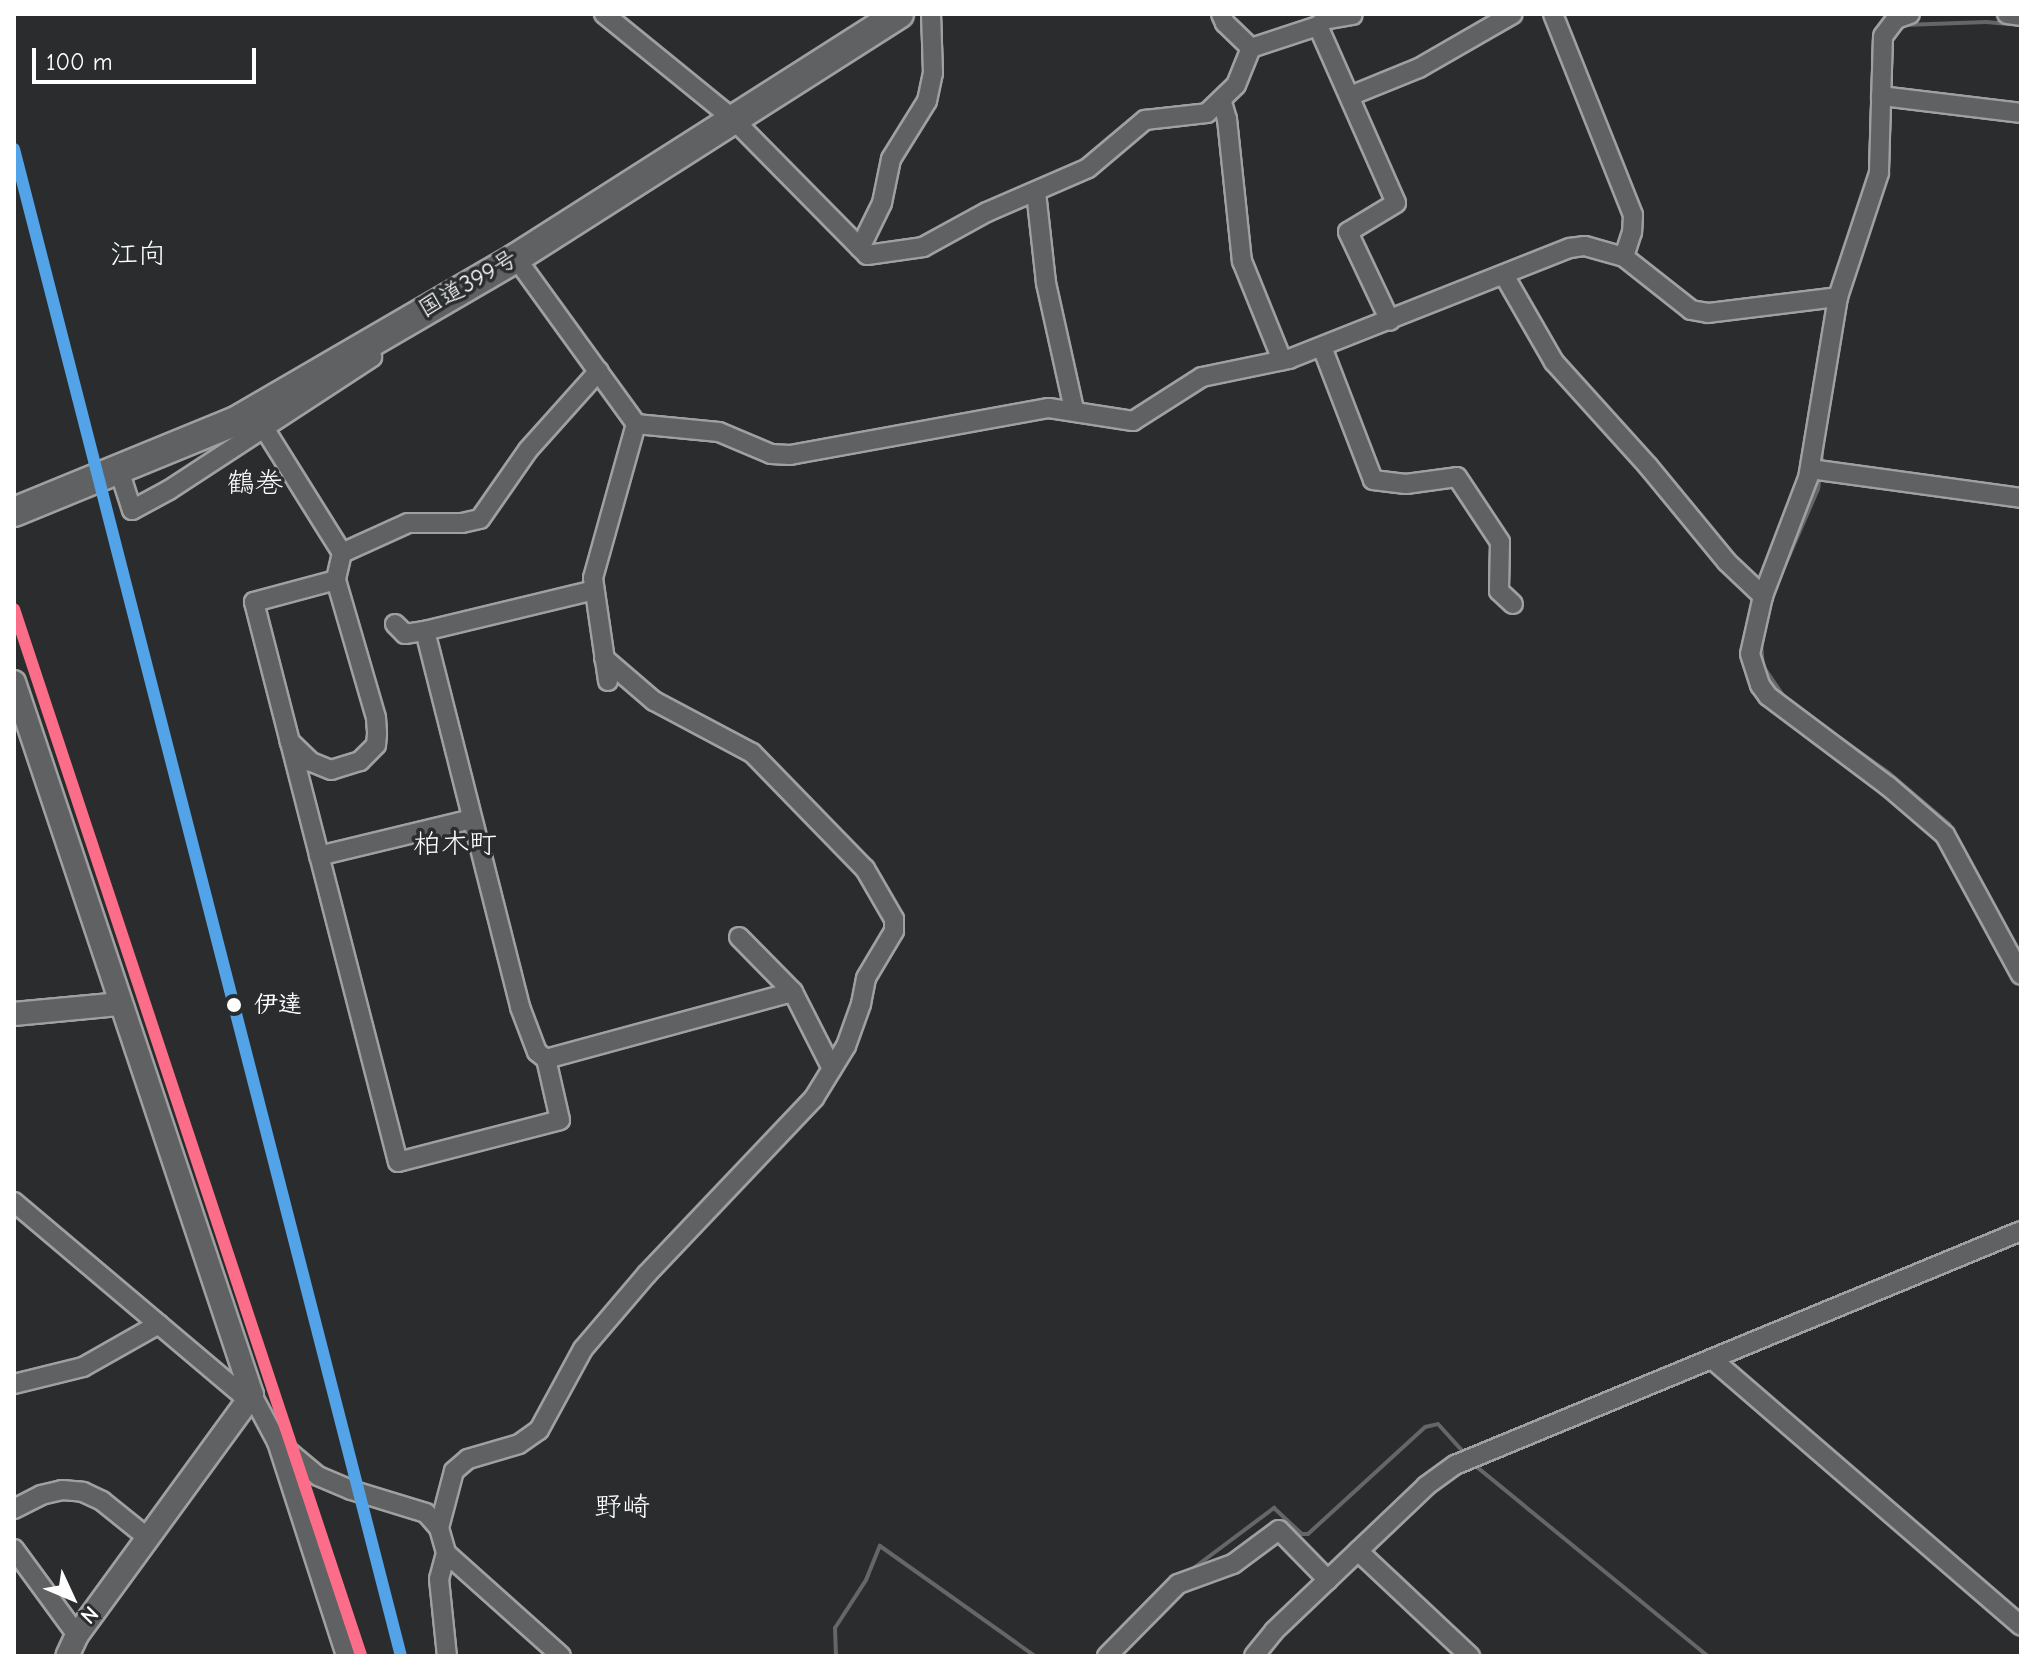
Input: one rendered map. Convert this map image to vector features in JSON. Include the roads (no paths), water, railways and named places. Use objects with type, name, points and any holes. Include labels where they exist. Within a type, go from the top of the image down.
[{"type":"highway","name":"国道399号","points":[[14,512],[236,421],[516,258],[899,14]]},
{"type":"street","points":[[604,14],[733,119],[867,255],[923,247],[987,212],[1088,168],[1137,123],[1151,118],[1207,113],[1222,102],[1245,69],[1251,48]]},
{"type":"street","points":[[860,248],[882,203],[891,159],[927,101],[933,73],[931,14]]},
{"type":"street","points":[[1221,14],[1225,23],[1251,48]]},
{"type":"street","points":[[1350,96],[1419,68],[1513,14]]},
{"type":"street","points":[[1553,14],[1633,215],[1632,232],[1624,257]]},
{"type":"street","points":[[1910,14],[1896,19],[1883,36],[1888,96],[1879,173],[1838,297],[1818,402],[1818,470],[1763,596],[1750,654],[1760,685],[1779,705],[1888,786],[1945,835],[2021,975]]},
{"type":"street","points":[[2007,14],[2021,16]]},
{"type":"street","points":[[1251,48],[1318,26],[1324,20],[1353,15]]},
{"type":"street","points":[[1318,26],[1396,203],[1348,232],[1390,321]]},
{"type":"street","points":[[1888,96],[2021,113]]},
{"type":"street","points":[[1222,102],[1227,119],[1242,261],[1282,360]]},
{"type":"street","points":[[1036,192],[1046,283],[1074,409]]},
{"type":"street","points":[[516,258],[636,424],[719,432],[771,454],[790,455],[1049,408],[1074,409],[1133,421],[1202,377],[1282,360],[1322,347],[1570,248],[1585,246],[1624,257],[1691,310],[1708,313],[1838,297]]},
{"type":"street","points":[[1504,275],[1554,362],[1648,466],[1727,562],[1763,596]]},
{"type":"street","points":[[118,470],[132,510],[169,490],[453,308],[472,283]]},
{"type":"street","points":[[1322,347],[1373,480],[1406,484],[1457,477],[1500,542],[1499,591],[1513,604]]},
{"type":"street","points":[[342,553],[408,523],[462,523],[480,519],[490,510],[528,450],[599,371]]},
{"type":"street","points":[[608,681],[594,590],[600,543],[636,424]]},
{"type":"street","points":[[264,428],[342,553],[336,580],[376,718],[376,745],[360,761],[331,770],[311,762],[289,741]]},
{"type":"street","points":[[1818,470],[2021,498]]},
{"type":"street","points":[[336,580],[254,602],[398,1162],[560,1120],[546,1059],[537,1052],[520,1007],[425,631]]},
{"type":"street","points":[[395,624],[405,634],[425,631],[594,590]]},
{"type":"street","points":[[439,1528],[454,1471],[468,1459],[519,1444],[539,1430],[583,1349],[647,1274],[804,1109],[832,1069],[861,1004],[866,978],[894,931],[894,919],[865,869],[752,753],[654,701],[604,658]]},
{"type":"street","points":[[14,682],[250,1397],[277,1442],[346,1656]]},
{"type":"street","points":[[319,856],[472,819]]},
{"type":"street","points":[[739,937],[793,992],[832,1069]]},
{"type":"street","points":[[546,1059],[793,992]]},
{"type":"street","points":[[14,1014],[119,1004]]},
{"type":"street","points":[[14,1202],[250,1397]]},
{"type":"street","points":[[1254,1656],[1274,1631],[1426,1486],[1455,1465],[2021,1231]]},
{"type":"street","points":[[14,1384],[83,1367],[159,1324]]},
{"type":"street","points":[[1712,1359],[2021,1626]]},
{"type":"street","points":[[67,1656],[77,1635],[250,1397]]},
{"type":"street","points":[[277,1442],[318,1476],[351,1490],[426,1513],[439,1528],[446,1553],[439,1579],[447,1656]]},
{"type":"street","points":[[14,1509],[41,1495],[62,1490],[83,1492],[102,1501],[148,1538]]},
{"type":"street","points":[[1107,1656],[1178,1584],[1233,1564],[1279,1530],[1328,1580]]},
{"type":"street","points":[[14,1549],[77,1635]]},
{"type":"street","points":[[1358,1551],[1470,1656]]},
{"type":"street","points":[[446,1553],[561,1656]]},
{"type":"waterway","points":[[1904,25],[1986,22],[2021,25]]},
{"type":"waterway","points":[[1859,263],[1888,168]]},
{"type":"waterway","points":[[1844,313],[1849,290]]},
{"type":"waterway","points":[[1821,467],[1823,439]]},
{"type":"waterway","points":[[1773,593],[1818,489],[1820,475]]},
{"type":"waterway","points":[[1761,644],[1763,666],[1786,700]]},
{"type":"waterway","points":[[1820,724],[1889,773],[1949,824],[2004,925]]},
{"type":"waterway","points":[[2010,936],[2021,955]]},
{"type":"waterway","points":[[1191,1570],[1274,1508],[1302,1534],[1308,1534],[1425,1427],[1438,1424],[1467,1456]]},
{"type":"waterway","points":[[1472,1463],[1708,1656]]},
{"type":"waterway","points":[[836,1656],[835,1628],[866,1580],[880,1546],[1035,1656]]},
{"type":"waterway","points":[[1153,1598],[1169,1582]]},
{"type":"place","name":"伊達","points":[[234,1005]]},
{"type":"district","name":"江向","points":[[138,254]]},
{"type":"district","name":"鶴巻","points":[[255,483]]},
{"type":"district","name":"柏木町","points":[[455,844]]},
{"type":"district","name":"野崎","points":[[622,1507]]}]
